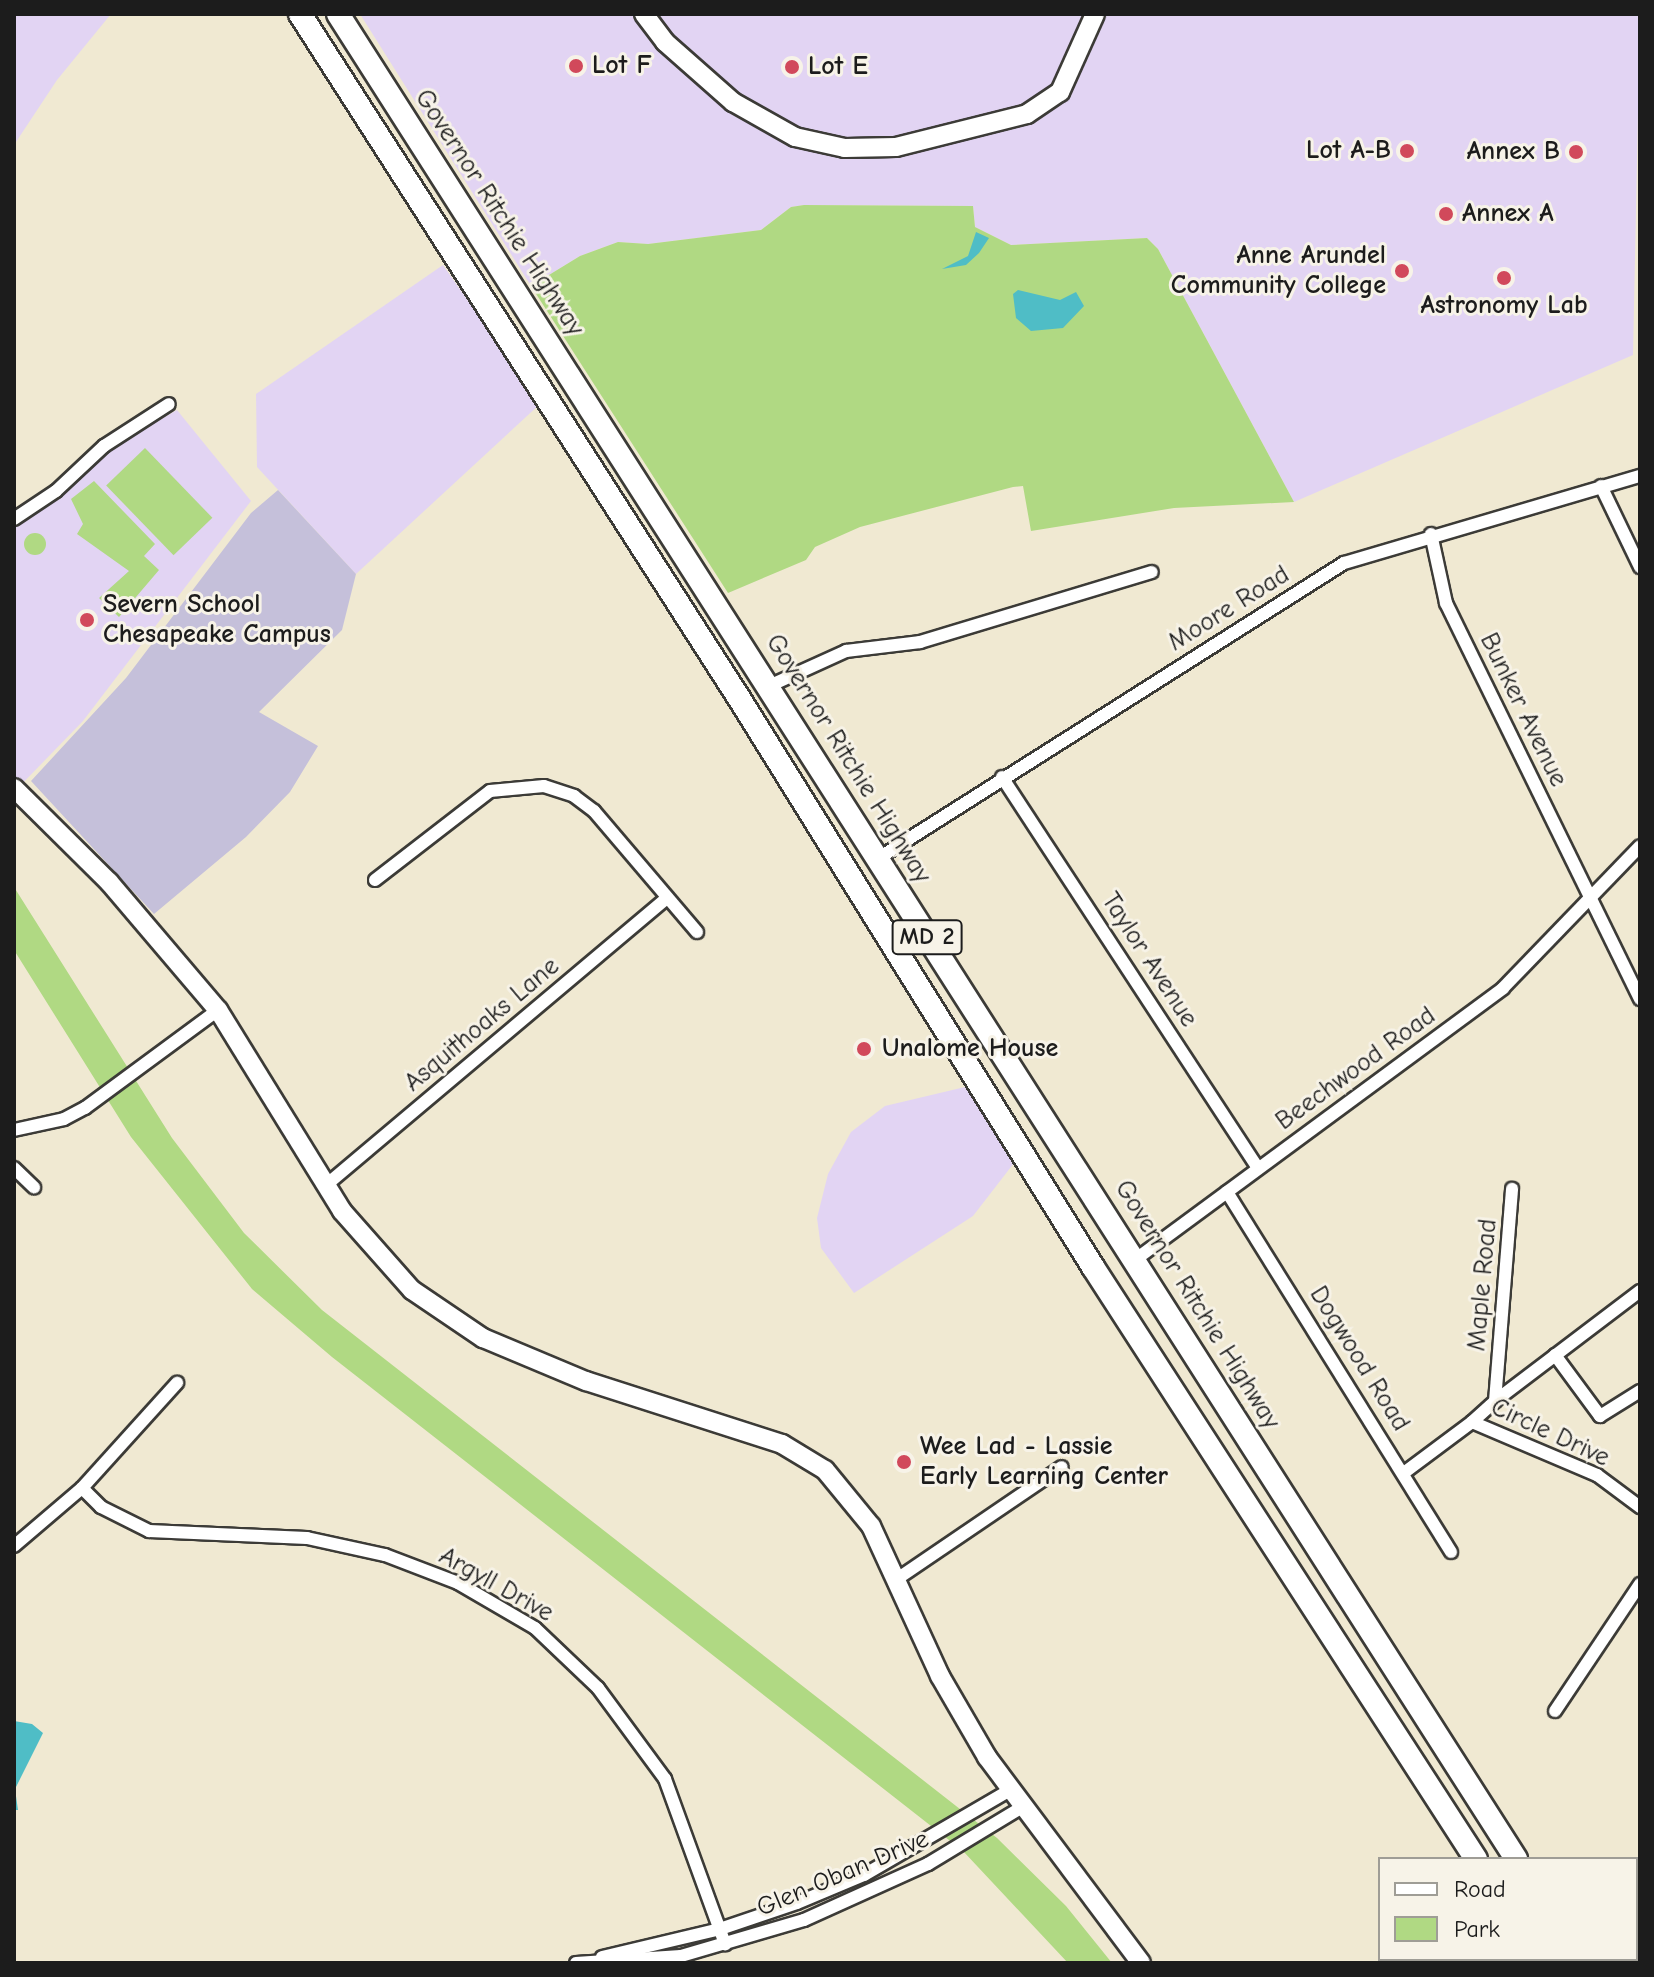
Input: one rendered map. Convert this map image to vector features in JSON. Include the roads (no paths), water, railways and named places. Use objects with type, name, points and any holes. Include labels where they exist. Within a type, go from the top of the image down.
[{"type":"highway","name":"MD 2","points":[[300,14],[779,762],[1093,1267],[1475,1857]]},
{"type":"highway","name":"Governor Ritchie Highway","points":[[338,14],[1136,1259],[1515,1857]]},
{"type":"highway","points":[[779,762],[805,746]]},
{"type":"highway","points":[[1237,1486],[1269,1472]]},
{"type":"street","points":[[644,14],[665,42],[733,102],[795,137],[845,148],[896,147],[1027,114],[1060,92],[1095,14]]},
{"type":"street","points":[[14,519],[56,491],[76,467],[169,404]]},
{"type":"street","name":"Moore Road","points":[[877,859],[1344,563],[1431,534],[1640,476]]},
{"type":"street","points":[[1601,486],[1640,567]]},
{"type":"street","name":"Bunker Avenue","points":[[1431,534],[1446,603],[1640,999]]},
{"type":"street","points":[[769,686],[846,651],[920,642],[1152,572]]},
{"type":"street","name":"Taylor Avenue","points":[[1002,777],[1258,1168]]},
{"type":"street","points":[[375,880],[490,791],[544,786],[574,796],[594,811],[697,932]]},
{"type":"street","points":[[14,788],[149,927],[218,1010],[325,1186],[402,1280],[450,1320],[586,1381],[782,1444],[825,1470],[861,1509],[897,1579],[941,1677],[1010,1790],[1141,1963]]},
{"type":"street","points":[[14,798],[39,811]]},
{"type":"street","name":"Beechwood Road","points":[[1136,1259],[1503,988],[1640,846]]},
{"type":"street","name":"Asquithoaks Lane","points":[[325,1186],[667,898]]},
{"type":"street","points":[[14,1130],[64,1119],[85,1108],[218,1010]]},
{"type":"street","points":[[14,1168],[34,1187]]},
{"type":"street","name":"Maple Road","points":[[1495,1401],[1512,1189]]},
{"type":"street","name":"Dogwood Road","points":[[1227,1192],[1405,1472],[1451,1552]]},
{"type":"street","points":[[1472,1422],[1495,1401],[1640,1291]]},
{"type":"street","points":[[1555,1355],[1600,1416],[1640,1391]]},
{"type":"street","points":[[14,1546],[82,1488],[177,1383]]},
{"type":"street","name":"Circle Drive","points":[[1405,1472],[1472,1422],[1597,1475],[1640,1507]]},
{"type":"street","points":[[897,1579],[1062,1467]]},
{"type":"street","name":"Argyll Drive","points":[[82,1488],[101,1507],[149,1531],[307,1538],[385,1555],[458,1583],[535,1628],[583,1671],[665,1779],[725,1944]]},
{"type":"street","points":[[1555,1711],[1640,1584]]},
{"type":"street","name":"Glen Oban Drive","points":[[575,1963],[720,1929],[797,1903],[864,1875],[1010,1790]]},
{"type":"street","name":"Glen Oban Drive","points":[[575,1963],[681,1956],[804,1920],[928,1864],[1022,1807]]},
{"type":"street","points":[[864,1875],[871,1890]]},
{"type":"street","points":[[797,1903],[804,1920]]},
{"type":"water","points":[[976,232],[989,238],[979,253],[966,265],[942,269],[968,256]]},
{"type":"water","points":[[1018,290],[1060,300],[1076,292],[1084,306],[1063,328],[1031,331],[1016,318],[1013,294]]},
{"type":"water","points":[[14,1721],[32,1724],[43,1733],[15,1789],[18,1810],[14,1810]]},
{"type":"place","name":"Lot F","points":[[576,66]]},
{"type":"place","name":"Lot E","points":[[792,67]]},
{"type":"place","name":"Lot A-B","points":[[1407,151]]},
{"type":"place","name":"Annex B","points":[[1576,152]]},
{"type":"place","name":"Annex A","points":[[1446,214]]},
{"type":"place","name":"Anne Arundel Community College","points":[[1402,271]]},
{"type":"place","name":"Astronomy Lab","points":[[1504,278]]},
{"type":"place","name":"Severn School Chesapeake Campus","points":[[87,620]]},
{"type":"place","name":"Unalome House","points":[[864,1049]]},
{"type":"place","name":"Wee Lad - Lassie Early Learning Center","points":[[904,1462]]}]
